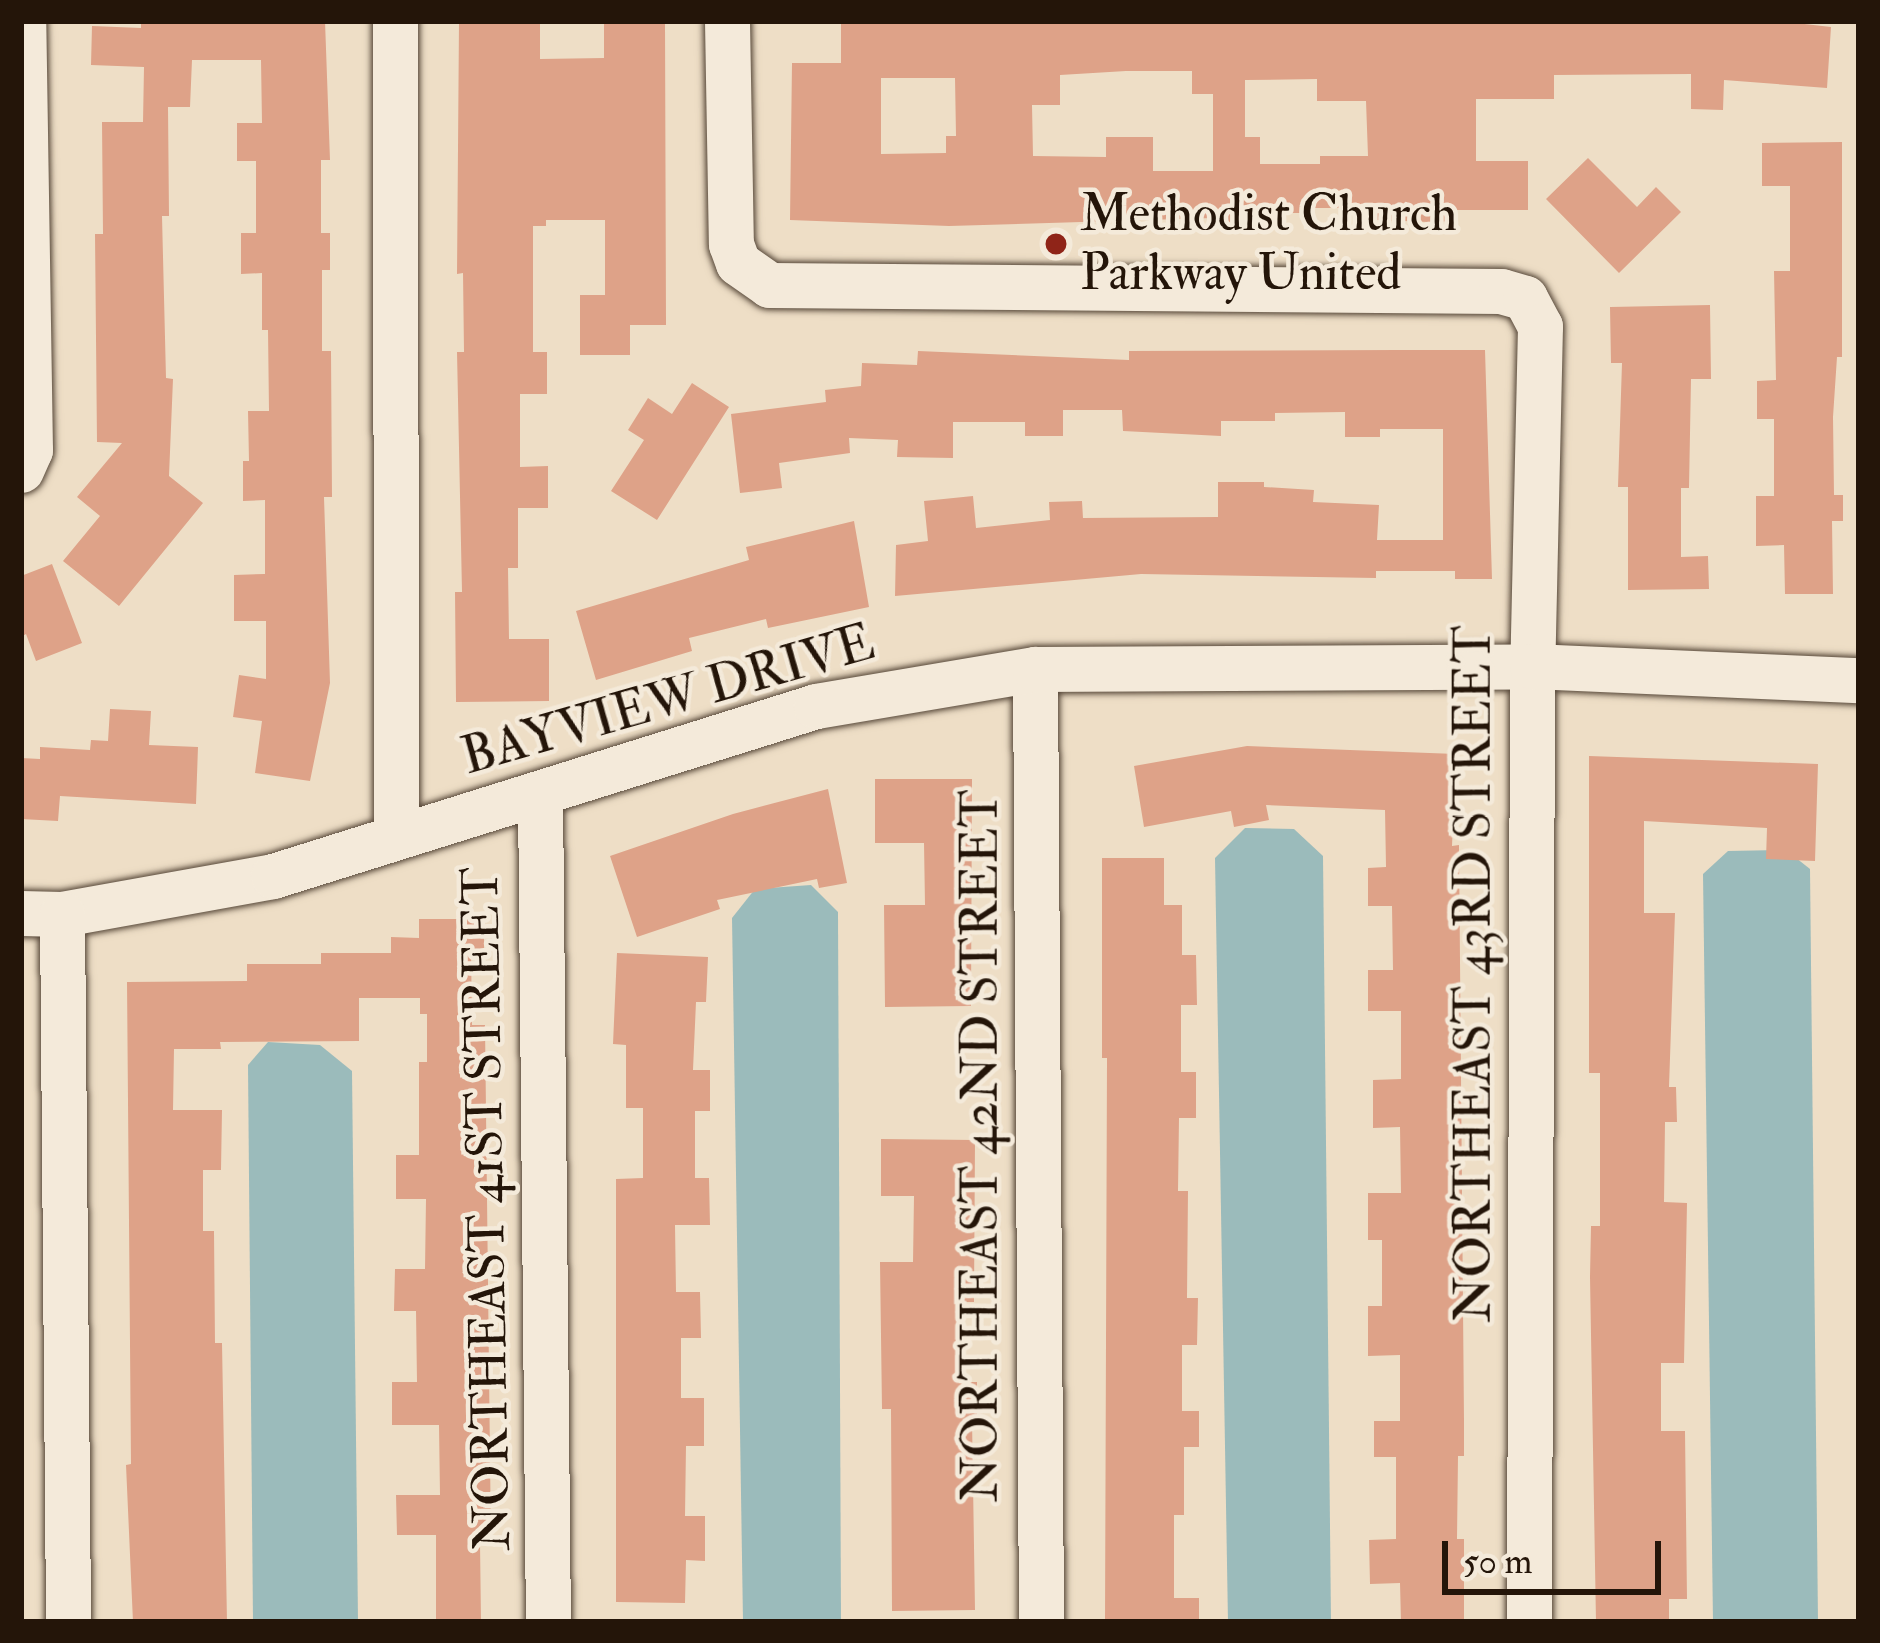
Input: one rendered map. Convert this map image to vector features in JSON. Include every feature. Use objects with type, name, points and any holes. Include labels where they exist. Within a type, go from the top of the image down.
[{"type":"street","points":[[21,470],[30,450],[23,21]]},
{"type":"street","name":"NORTHEAST 41ST STREET","points":[[395,21],[396,836]]},
{"type":"street","name":"NORTHEAST 43RD STREET","points":[[727,21],[731,244],[738,263],[752,276],[789,289],[1501,291],[1525,298],[1540,326],[1532,666],[1529,1622]]},
{"type":"street","name":"BAYVIEW DRIVE","points":[[41,913],[273,876],[816,706],[1035,669],[1532,666],[1859,680]]},
{"type":"street","name":"NORTHEAST 42ND STREET","points":[[1035,669],[1041,1622]]},
{"type":"street","name":"NORTHEAST 41ST STREET","points":[[540,796],[548,1622]]},
{"type":"street","points":[[41,913],[68,1622]]},
{"type":"water","points":[[1245,828],[1294,829],[1323,856],[1331,1622],[1228,1622],[1215,858]]},
{"type":"water","points":[[1786,850],[1810,869],[1818,1622],[1713,1622],[1703,874],[1728,851]]},
{"type":"water","points":[[811,885],[838,912],[841,1622],[743,1622],[732,918],[755,889]]},
{"type":"water","points":[[268,1042],[320,1045],[352,1071],[358,1622],[253,1622],[248,1065]]},
{"type":"building","points":[[141,21],[325,21],[330,160],[321,160],[321,233],[330,233],[330,270],[322,270],[322,351],[331,351],[332,497],[324,497],[330,683],[310,781],[255,773],[262,721],[233,717],[239,675],[266,679],[266,621],[234,621],[234,575],[265,574],[265,500],[243,501],[243,461],[249,461],[248,411],[269,411],[268,330],[262,330],[262,273],[241,274],[241,233],[256,233],[256,161],[237,161],[237,123],[262,123],[261,60],[192,60],[190,107],[168,107],[169,216],[162,216],[166,378],[173,379],[169,476],[203,503],[119,606],[63,561],[100,516],[77,497],[122,443],[97,442],[95,234],[103,234],[102,122],[143,122],[144,67],[91,65],[92,26],[141,28]]},
{"type":"building","points":[[459,21],[540,21],[540,59],[604,58],[604,21],[665,21],[666,325],[630,325],[630,355],[580,355],[580,295],[605,295],[605,220],[546,220],[546,226],[533,226],[533,352],[547,352],[547,394],[520,394],[520,467],[548,466],[548,508],[518,508],[518,568],[508,568],[509,639],[549,639],[549,701],[456,702],[455,592],[462,592],[457,352],[464,352],[463,273],[457,274]]},
{"type":"building","points":[[841,21],[1777,21],[1831,27],[1827,88],[1724,80],[1723,110],[1691,109],[1691,74],[1554,75],[1554,99],[1476,99],[1476,161],[1528,161],[1528,210],[1456,210],[1456,221],[1429,222],[1377,220],[1377,208],[1240,213],[1240,224],[1213,224],[1213,218],[949,226],[790,220],[792,63],[841,63]],"holes":[[[1192,71],[1192,94],[1213,94],[1213,171],[1153,171],[1153,137],[1106,137],[1106,157],[1033,156],[1032,105],[1060,105],[1060,75]],[[881,78],[955,78],[956,136],[946,136],[946,153],[881,154]],[[1317,79],[1317,101],[1366,101],[1368,156],[1320,156],[1320,164],[1260,164],[1260,137],[1245,137],[1245,80]]]},
{"type":"building","points":[[1842,142],[1842,357],[1837,357],[1833,417],[1834,495],[1843,495],[1843,521],[1832,521],[1833,594],[1785,594],[1784,545],[1756,546],[1756,496],[1774,496],[1774,419],[1757,419],[1757,381],[1776,380],[1774,271],[1790,271],[1790,186],[1762,186],[1762,143]]},
{"type":"building","points":[[1588,158],[1637,207],[1656,187],[1681,212],[1619,273],[1546,199]]},
{"type":"building","points":[[1710,305],[1711,379],[1691,379],[1689,488],[1681,488],[1681,557],[1708,556],[1709,589],[1628,590],[1628,487],[1618,487],[1622,363],[1611,363],[1610,307]]},
{"type":"building","points":[[1485,350],[1492,579],[1455,579],[1455,571],[1376,571],[1376,578],[1141,574],[895,596],[896,545],[928,541],[924,501],[973,496],[976,528],[1050,520],[1049,502],[1082,501],[1083,518],[1218,517],[1218,482],[1264,482],[1264,487],[1314,490],[1313,502],[1379,505],[1377,540],[1443,540],[1443,429],[1380,429],[1380,437],[1345,437],[1345,412],[1275,413],[1275,421],[1221,421],[1221,436],[1123,431],[1122,410],[1063,410],[1063,436],[1025,436],[1025,422],[953,422],[953,458],[897,457],[898,440],[849,438],[850,453],[779,463],[782,488],[740,493],[731,414],[826,402],[825,390],[861,386],[862,363],[917,365],[918,351],[1129,360],[1129,351]]},
{"type":"building","points":[[692,383],[729,407],[657,520],[611,491],[644,440],[628,430],[648,398],[672,414]]},
{"type":"building","points":[[854,521],[869,607],[768,628],[766,619],[689,638],[692,651],[596,680],[576,611],[749,560],[746,547]]},
{"type":"building","points":[[52,564],[82,643],[36,661],[26,634],[21,637],[21,576]]},
{"type":"building","points":[[110,709],[151,711],[149,745],[198,747],[196,804],[60,796],[58,821],[21,819],[21,758],[40,759],[40,747],[90,750],[91,740],[108,741]]},
{"type":"building","points":[[1247,746],[1456,754],[1452,846],[1459,845],[1464,1421],[1464,1456],[1458,1456],[1457,1539],[1464,1539],[1464,1622],[1401,1622],[1400,1583],[1370,1584],[1369,1540],[1396,1539],[1396,1457],[1374,1457],[1374,1421],[1400,1421],[1400,1355],[1368,1356],[1368,1306],[1382,1306],[1382,1240],[1368,1240],[1368,1193],[1401,1193],[1400,1127],[1373,1128],[1373,1080],[1401,1079],[1401,1011],[1368,1011],[1368,970],[1393,970],[1392,906],[1368,906],[1368,868],[1386,867],[1385,810],[1266,805],[1269,820],[1234,827],[1231,811],[1144,827],[1134,766]]},
{"type":"building","points":[[1589,756],[1818,764],[1815,861],[1766,859],[1767,828],[1644,821],[1644,913],[1675,913],[1669,1087],[1676,1087],[1677,1122],[1665,1122],[1664,1202],[1687,1203],[1684,1363],[1661,1363],[1661,1431],[1685,1431],[1687,1599],[1669,1599],[1669,1622],[1596,1622],[1590,1277],[1591,1226],[1600,1226],[1600,1073],[1589,1073]]},
{"type":"building","points":[[875,779],[972,779],[971,1006],[885,1007],[884,905],[925,905],[924,843],[875,843]]},
{"type":"building","points":[[828,789],[847,883],[819,888],[817,879],[717,900],[720,909],[637,937],[610,856],[733,814]]},
{"type":"building","points":[[1102,858],[1164,858],[1164,905],[1182,905],[1182,955],[1196,955],[1197,1005],[1181,1005],[1181,1072],[1196,1072],[1196,1118],[1179,1118],[1178,1191],[1188,1191],[1187,1298],[1198,1298],[1197,1345],[1182,1345],[1182,1411],[1199,1411],[1199,1447],[1184,1447],[1184,1515],[1174,1515],[1174,1598],[1199,1598],[1199,1622],[1105,1622],[1107,1058],[1102,1058]]},
{"type":"building","points":[[419,919],[484,919],[484,950],[471,950],[472,1025],[485,1025],[491,1543],[480,1543],[481,1622],[436,1622],[436,1535],[397,1535],[396,1495],[440,1495],[439,1425],[392,1425],[392,1382],[417,1382],[416,1311],[394,1311],[395,1269],[425,1269],[426,1199],[396,1199],[396,1155],[419,1155],[419,1062],[427,1062],[427,1014],[420,1014],[420,998],[359,998],[359,1041],[220,1042],[221,1049],[174,1049],[173,1110],[222,1110],[221,1170],[203,1170],[203,1231],[214,1231],[215,1343],[222,1343],[227,1622],[133,1622],[126,1465],[131,1464],[127,982],[247,981],[247,964],[321,964],[321,953],[391,953],[391,937],[419,938]]},
{"type":"building","points":[[617,953],[708,957],[706,1002],[696,1002],[693,1070],[710,1070],[710,1111],[695,1111],[695,1178],[709,1178],[710,1225],[675,1225],[676,1292],[700,1292],[701,1338],[681,1338],[681,1398],[704,1398],[704,1446],[686,1446],[685,1516],[705,1516],[705,1561],[686,1560],[685,1603],[616,1602],[616,1179],[643,1178],[643,1108],[626,1108],[626,1045],[613,1044]]},
{"type":"building","points":[[881,1139],[975,1140],[974,1302],[959,1302],[959,1382],[977,1382],[977,1419],[972,1419],[975,1610],[892,1611],[891,1409],[882,1409],[880,1262],[913,1262],[914,1196],[881,1196]]},
{"type":"place","name":"Methodist Church Parkway United","points":[[1056,244]]}]
